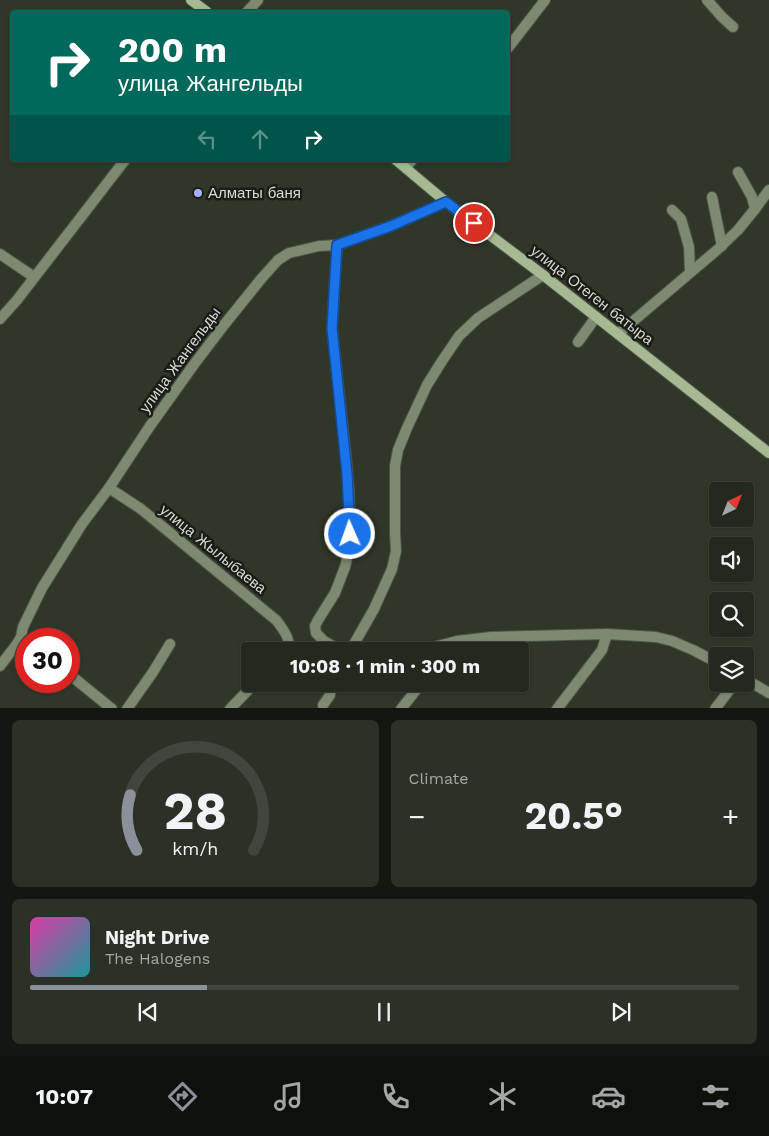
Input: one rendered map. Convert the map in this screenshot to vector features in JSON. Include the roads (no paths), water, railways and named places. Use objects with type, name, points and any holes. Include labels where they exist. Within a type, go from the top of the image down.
[{"type":"main road","points":[[191,0],[204,10]]},
{"type":"main road","name":"улица Отеген батыра","points":[[409,164],[446,202],[543,275],[769,453]]},
{"type":"street","points":[[249,10],[258,0]]},
{"type":"street","points":[[510,45],[545,0]]},
{"type":"street","points":[[707,0],[733,26]]},
{"type":"street","points":[[0,319],[17,300],[123,162]]},
{"type":"street","points":[[738,172],[752,197],[755,209]]},
{"type":"street","points":[[618,334],[722,246],[738,230],[769,190]]},
{"type":"street","points":[[712,197],[722,246]]},
{"type":"street","name":"улица Жангельды","points":[[23,628],[42,588],[82,524],[189,371],[278,260],[289,252],[318,246],[337,245],[391,226],[446,202]]},
{"type":"street","points":[[672,210],[681,219],[689,247],[690,272]]},
{"type":"street","points":[[326,642],[316,633],[315,626],[335,593],[345,567],[350,534],[347,474],[332,328],[337,245]]},
{"type":"street","points":[[0,254],[34,277]]},
{"type":"street","points":[[355,642],[374,609],[392,569],[396,551],[395,466],[398,450],[427,385],[459,336],[478,318],[543,275]]},
{"type":"street","points":[[578,342],[596,317]]},
{"type":"street","name":"улица Жылыбаева","points":[[109,488],[141,510],[276,620],[283,629],[286,642]]},
{"type":"street","points":[[557,708],[602,650],[607,634]]},
{"type":"street","points":[[454,642],[492,637],[607,634],[656,637],[672,641],[709,658]]},
{"type":"street","points":[[127,708],[153,672],[170,644]]},
{"type":"street","name":"улица Жангельды","points":[[0,666],[15,647]]},
{"type":"street","points":[[80,683],[112,708]]},
{"type":"street","points":[[754,684],[769,693]]},
{"type":"street","points":[[230,708],[246,692]]},
{"type":"street","points":[[322,705],[330,692]]},
{"type":"street","points":[[402,708],[415,692]]},
{"type":"street","points":[[715,708],[728,692]]},
{"type":"place","name":"Алматы баня","points":[[198,193]]}]
